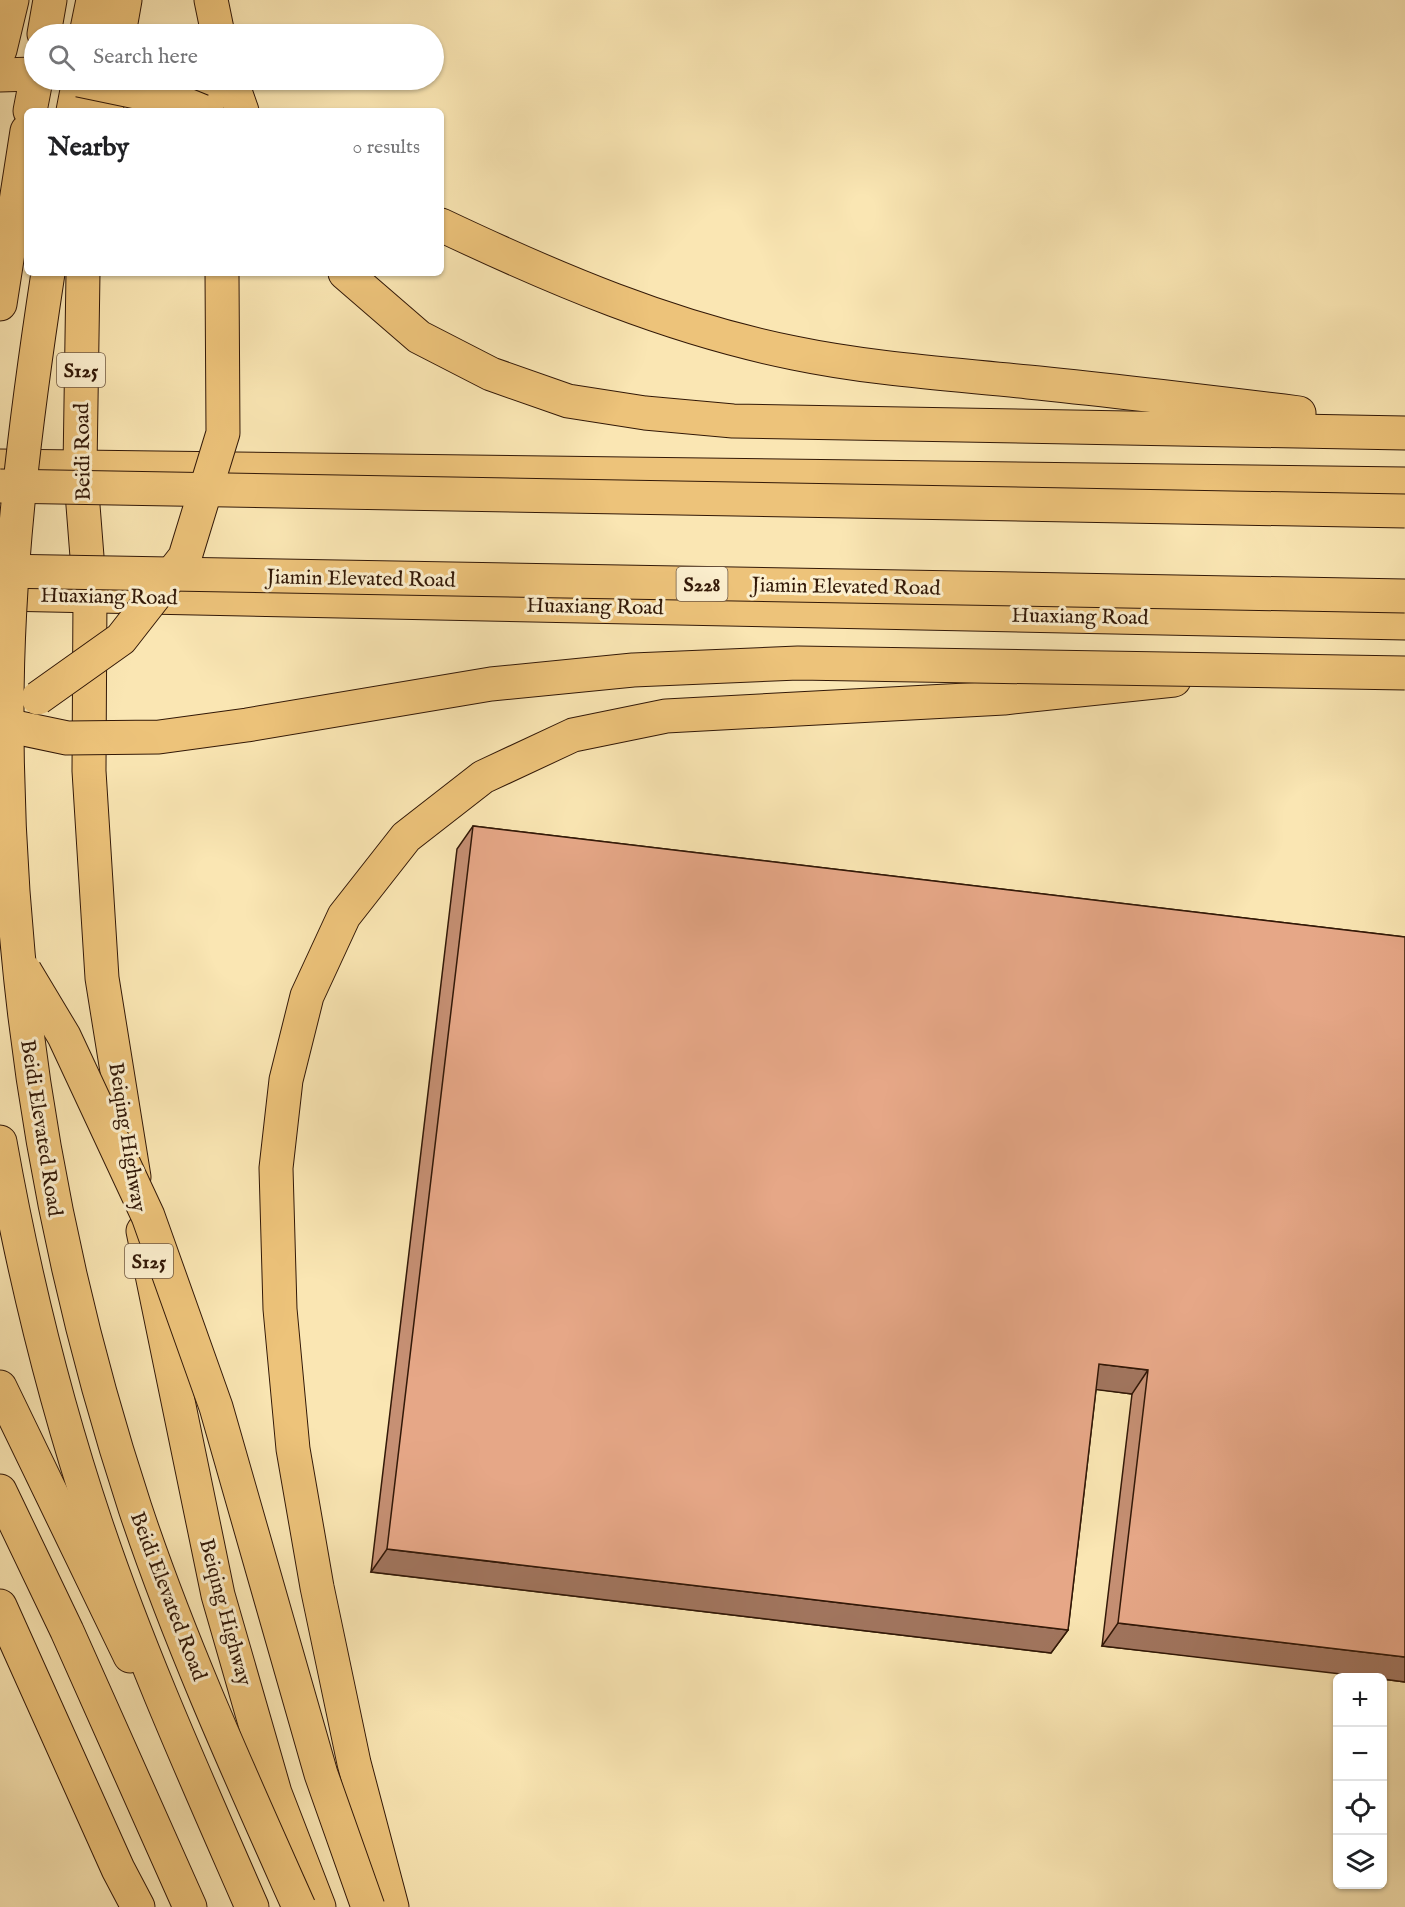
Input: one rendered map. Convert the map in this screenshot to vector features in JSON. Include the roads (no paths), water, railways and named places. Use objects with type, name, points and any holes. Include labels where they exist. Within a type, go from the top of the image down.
[{"type":"main road","points":[[0,50],[12,0]]},
{"type":"main road","points":[[46,24],[50,0]]},
{"type":"main road","points":[[89,24],[93,0]]},
{"type":"main road","points":[[121,24],[125,0]]},
{"type":"main road","points":[[202,0],[203,24]]},
{"type":"main road","points":[[211,0],[216,24]]},
{"type":"main road","points":[[0,75],[24,74]]},
{"type":"main road","points":[[31,108],[34,90]]},
{"type":"main road","points":[[74,108],[77,90]]},
{"type":"main road","points":[[106,108],[109,90]]},
{"type":"main road","points":[[127,90],[175,100],[195,108]]},
{"type":"main road","points":[[206,90],[207,108]]},
{"type":"main road","points":[[235,90],[241,108]]},
{"type":"main road","points":[[0,304],[24,150]]},
{"type":"main road","points":[[444,226],[555,278],[669,321],[795,353],[916,371],[1141,393],[1405,426]]},
{"type":"main road","name":"Beidi Elevated Road","points":[[48,276],[16,526],[7,709],[12,893],[30,1067],[60,1238],[95,1375],[136,1512],[194,1661],[298,1907]]},
{"type":"main road","name":"Beidi Road","points":[[82,276],[80,467],[90,595]]},
{"type":"main road","points":[[0,709],[38,698],[121,639],[185,557],[223,433],[222,276]]},
{"type":"main road","points":[[348,276],[419,337],[491,374],[568,401],[645,413],[733,421],[1405,433]]},
{"type":"main road","points":[[0,466],[1405,484]]},
{"type":"main road","points":[[0,486],[1405,511]]},
{"type":"main road","name":"Jiamin Elevated Road","points":[[0,572],[1405,596]]},
{"type":"main road","name":"Huaxiang Road","points":[[0,594],[1405,623]]},
{"type":"main road","name":"Beiqing Highway","points":[[90,595],[89,771],[102,978],[142,1227],[218,1595],[275,1793],[320,1907]]},
{"type":"main road","points":[[0,724],[67,738],[159,737],[247,725],[491,684],[633,670],[798,663],[1405,672]]},
{"type":"main road","points":[[392,1907],[354,1763],[317,1587],[293,1449],[280,1309],[276,1168],[286,1080],[307,996],[344,916],[406,837],[483,777],[573,735],[666,716],[1004,698],[1266,670]]},
{"type":"main road","points":[[0,929],[63,1036],[148,1216],[216,1407],[321,1774],[368,1907]]},
{"type":"main road","name":"Beidi Elevated Road","points":[[0,1142],[19,1247],[51,1376],[97,1525],[154,1677],[252,1907]]},
{"type":"main road","points":[[0,1387],[126,1645],[241,1907]]},
{"type":"main road","points":[[0,1491],[67,1631],[190,1907]]},
{"type":"main road","points":[[0,1605],[118,1869],[138,1907]]}]
